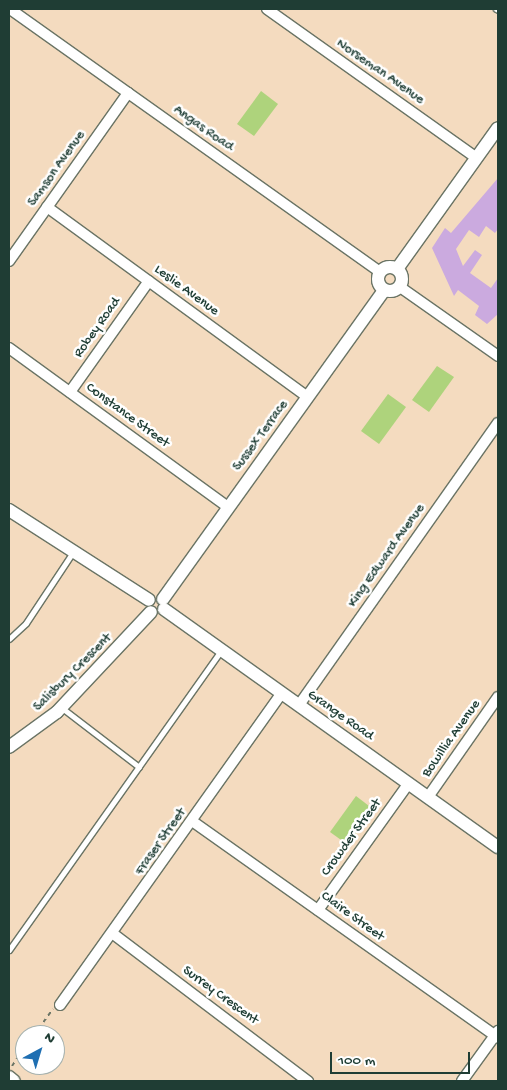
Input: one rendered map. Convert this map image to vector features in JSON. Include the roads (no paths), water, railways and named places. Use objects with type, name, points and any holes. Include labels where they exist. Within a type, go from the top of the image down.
[{"type":"street","name":"Angas Road","points":[[10,9],[380,272]]},
{"type":"street","name":"Norseman Avenue","points":[[267,9],[477,158]]},
{"type":"street","name":"Samson Avenue","points":[[9,261],[128,93]]},
{"type":"street","points":[[397,269],[498,128]]},
{"type":"street","name":"Leslie Avenue","points":[[47,207],[308,397]]},
{"type":"street","points":[[400,287],[403,279],[397,269],[390,267],[380,272],[379,283],[384,290],[400,287],[498,356]]},
{"type":"street","name":"Robey Road","points":[[70,392],[149,281]]},
{"type":"street","name":"Sussex Terrace","points":[[164,604],[228,507],[384,290]]},
{"type":"street","name":"Constance Street","points":[[9,348],[228,507]]},
{"type":"street","name":"King Edward Avenue","points":[[299,705],[498,423]]},
{"type":"street","points":[[9,510],[150,606],[164,604]]},
{"type":"street","name":"Grange Road","points":[[164,604],[222,650],[498,847]]},
{"type":"street","name":"Salisbury Crescent","points":[[9,747],[62,708],[150,606]]},
{"type":"street","name":"Fraser Street","points":[[60,1005],[282,693]]},
{"type":"street","name":"Bowillia Avenue","points":[[428,797],[498,697]]},
{"type":"street","name":"Crowder Street","points":[[318,910],[409,783]]},
{"type":"street","name":"Claire Street","points":[[192,821],[497,1034]]},
{"type":"street","name":"Surrey Crescent","points":[[112,933],[308,1081]]},
{"type":"street","points":[[462,1081],[497,1034]]},
{"type":"street","points":[[9,1077],[14,1081]]},
{"type":"lane","points":[[9,639],[26,623],[73,552]]},
{"type":"lane","points":[[9,950],[222,650]]},
{"type":"lane","points":[[62,708],[139,767]]}]
